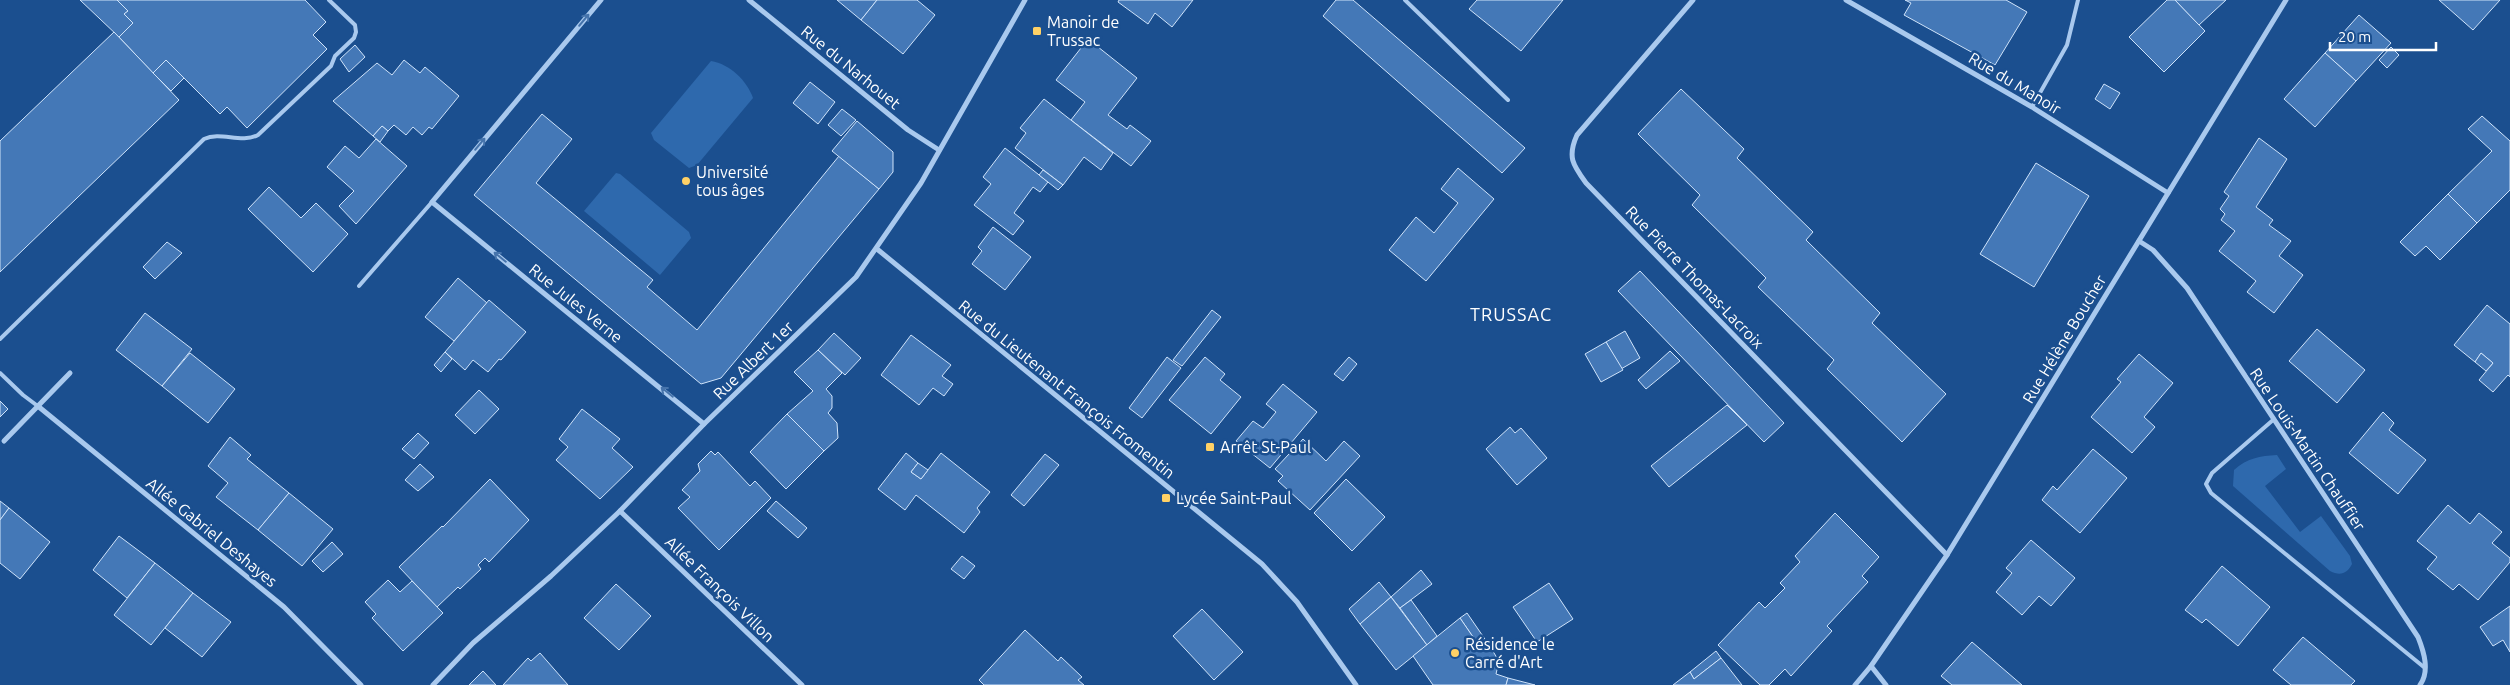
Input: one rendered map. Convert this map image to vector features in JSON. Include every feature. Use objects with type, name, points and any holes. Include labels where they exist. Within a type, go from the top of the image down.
[{"type":"street","points":[[432,202],[600,0]]},
{"type":"street","name":"Rue du Narhouet","points":[[749,0],[908,130],[938,150]]},
{"type":"street","name":"Rue Albert 1er","points":[[433,685],[473,643],[551,576],[620,511],[704,424],[856,277],[877,250],[921,183],[938,150],[1025,0]]},
{"type":"street","name":"Rue Pierre Thomas-Lacroix","points":[[1693,0],[1577,135],[1571,147],[1571,159],[1586,183],[1934,544],[1947,555]]},
{"type":"street","name":"Rue du Manoir","points":[[1846,0],[2032,107],[2168,193]]},
{"type":"street","name":"Rue Hélène Boucher","points":[[1855,685],[1871,666],[1947,555],[2286,0]]},
{"type":"street","name":"Rue Jules Verne","points":[[432,202],[704,424]]},
{"type":"street","name":"Rue Louis-Martin Chauffier","points":[[2139,241],[2153,250],[2187,288],[2418,637],[2425,654],[2425,668],[2420,685]]},
{"type":"street","name":"Rue du Lieutenant François Fromentin","points":[[877,250],[1262,564],[1297,602],[1356,685]]},
{"type":"street","points":[[4,441],[70,373]]},
{"type":"street","name":"Allée Gabriel Deshayes","points":[[39,407],[284,607],[361,685]]},
{"type":"street","name":"Allée François Villon","points":[[620,511],[802,685]]},
{"type":"street","points":[[1871,666],[1886,685]]},
{"type":"lane","points":[[0,339],[204,139],[211,136],[250,139],[258,135],[332,66],[335,56],[354,38],[356,32],[355,25],[329,0]]},
{"type":"lane","points":[[1405,0],[1508,100]]},
{"type":"lane","points":[[2032,107],[2067,45],[2078,0]]},
{"type":"lane","points":[[358,286],[432,202]]},
{"type":"lane","points":[[0,373],[22,395],[39,407]]},
{"type":"lane","points":[[2273,420],[2212,473],[2206,484],[2211,493],[2425,668]]},
{"type":"shaded area","points":[[711,61],[725,66],[737,74],[747,85],[753,98],[697,165],[689,168],[654,140],[651,133]]},
{"type":"shaded area","points":[[616,173],[620,174],[689,232],[691,238],[660,275],[584,211]]},
{"type":"shaded area","points":[[2277,455],[2286,469],[2265,486],[2300,532],[2321,516],[2350,556],[2352,564],[2345,572],[2340,574],[2330,571],[2233,486],[2234,470],[2239,466],[2254,458]]},
{"type":"building","points":[[80,0],[117,0],[128,11],[124,14],[133,23],[119,37]]},
{"type":"building","points":[[117,0],[305,0],[326,22],[313,35],[327,49],[247,128],[227,107],[220,114],[166,60],[153,73],[119,37],[133,23],[124,14],[128,11]]},
{"type":"building","points":[[837,0],[877,0],[861,20]]},
{"type":"building","points":[[877,0],[917,0],[935,15],[903,54],[861,20]]},
{"type":"building","points":[[1119,0],[1193,0],[1172,27],[1155,13],[1148,24],[1118,2]]},
{"type":"building","points":[[1336,0],[1353,0],[1525,148],[1502,173],[1323,16]]},
{"type":"building","points":[[1477,0],[1563,0],[1521,51],[1469,9]]},
{"type":"building","points":[[1905,0],[2006,0],[2027,12],[1995,65],[1904,15],[1911,3]]},
{"type":"building","points":[[2167,0],[2175,0],[2205,31],[2164,72],[2129,37]]},
{"type":"building","points":[[2175,0],[2226,0],[2199,25]]},
{"type":"building","points":[[2439,0],[2500,0],[2473,30]]},
{"type":"building","points":[[2359,15],[2391,43],[2356,81],[2325,53]]},
{"type":"building","points":[[114,32],[179,100],[0,272],[0,141]]},
{"type":"building","points":[[1088,39],[1137,78],[1108,115],[1127,129],[1130,125],[1151,141],[1131,166],[1071,120],[1085,102],[1056,80]]},
{"type":"building","points":[[355,45],[365,57],[349,72],[340,59]]},
{"type":"building","points":[[2391,47],[2399,55],[2387,68],[2379,60]]},
{"type":"building","points":[[2325,53],[2356,81],[2315,127],[2284,99]]},
{"type":"building","points":[[166,60],[184,78],[171,91],[153,73]]},
{"type":"building","points":[[404,60],[420,73],[425,67],[459,96],[432,129],[429,127],[422,135],[413,127],[406,135],[394,125],[388,131],[382,126],[373,136],[333,101],[377,63],[392,75]]},
{"type":"building","points":[[810,82],[835,102],[818,124],[793,103]]},
{"type":"building","points":[[2104,84],[2120,93],[2110,109],[2095,99]]},
{"type":"building","points":[[1681,89],[1744,149],[1737,158],[1813,232],[1806,240],[1880,313],[1872,323],[1946,394],[1902,442],[1827,369],[1834,360],[1758,287],[1766,278],[1692,205],[1700,195],[1638,134]]},
{"type":"building","points":[[1044,99],[1113,153],[1101,170],[1084,157],[1063,185],[1015,148],[1026,133],[1020,128]]},
{"type":"building","points":[[842,109],[856,120],[841,136],[828,125]]},
{"type":"building","points":[[542,114],[572,139],[536,183],[653,280],[647,287],[697,330],[839,156],[879,189],[721,378],[701,384],[474,195]]},
{"type":"building","points":[[2482,116],[2510,141],[2510,190],[2477,223],[2448,194],[2492,151],[2468,129]]},
{"type":"building","points":[[857,121],[893,152],[893,172],[879,189],[832,151]]},
{"type":"building","points":[[382,126],[388,131],[380,142],[373,136]]},
{"type":"building","points":[[2259,138],[2287,159],[2256,207],[2273,220],[2269,225],[2291,241],[2279,256],[2303,275],[2274,313],[2247,292],[2256,281],[2219,251],[2235,231],[2221,220],[2225,214],[2220,209],[2229,196],[2224,192]]},
{"type":"building","points":[[376,139],[407,166],[356,224],[339,206],[354,191],[327,167],[345,146],[359,158]]},
{"type":"building","points":[[1005,148],[1048,182],[1040,192],[1033,187],[1014,213],[1024,221],[1013,235],[974,205],[991,184],[983,177]]},
{"type":"building","points":[[2036,163],[2089,196],[2034,287],[1980,254]]},
{"type":"building","points":[[1458,168],[1494,199],[1426,281],[1389,250],[1416,217],[1434,233],[1458,203],[1441,189]]},
{"type":"building","points":[[1043,170],[1063,185],[1058,190],[1039,175]]},
{"type":"building","points":[[269,187],[301,218],[316,203],[348,234],[313,272],[248,209]]},
{"type":"building","points":[[2448,194],[2477,223],[2440,260],[2426,246],[2415,256],[2400,242]]},
{"type":"building","points":[[993,227],[1031,257],[1005,290],[972,264],[982,251],[978,247]]},
{"type":"building","points":[[167,242],[182,253],[155,279],[143,267]]},
{"type":"building","points":[[1640,271],[1784,423],[1764,442],[1618,291]]},
{"type":"building","points":[[458,278],[487,303],[454,341],[425,317]]},
{"type":"building","points":[[489,300],[526,332],[488,372],[473,360],[465,370],[445,352]]},
{"type":"building","points":[[2487,305],[2510,324],[2510,377],[2508,375],[2493,392],[2479,380],[2493,363],[2481,353],[2475,362],[2454,345]]},
{"type":"building","points":[[1212,310],[1221,317],[1182,366],[1173,360]]},
{"type":"building","points":[[145,313],[192,349],[162,386],[116,350]]},
{"type":"building","points":[[2317,329],[2365,370],[2337,403],[2289,361]]},
{"type":"building","points":[[1625,331],[1640,358],[1621,369],[1606,342]]},
{"type":"building","points":[[834,333],[861,358],[845,375],[818,350]]},
{"type":"building","points":[[911,335],[951,365],[942,376],[953,384],[944,396],[933,388],[919,405],[881,375]]},
{"type":"building","points":[[1606,342],[1623,370],[1601,382],[1585,354]]},
{"type":"building","points":[[818,350],[842,373],[826,389],[832,396],[832,408],[828,413],[837,423],[838,438],[824,451],[787,414],[813,391],[794,372]]},
{"type":"building","points":[[1670,351],[1680,361],[1646,389],[1638,380]]},
{"type":"building","points":[[445,352],[452,359],[441,372],[434,365]]},
{"type":"building","points":[[190,353],[235,389],[208,423],[162,386]]},
{"type":"building","points":[[2481,353],[2493,363],[2486,371],[2475,362]]},
{"type":"building","points":[[2139,354],[2173,383],[2144,417],[2155,427],[2132,453],[2091,417],[2121,382],[2117,379]]},
{"type":"building","points":[[1167,357],[1181,368],[1142,418],[1129,408]]},
{"type":"building","points":[[1205,357],[1225,374],[1220,380],[1241,397],[1211,434],[1169,400]]},
{"type":"building","points":[[1349,357],[1357,364],[1343,381],[1334,374]]},
{"type":"building","points":[[1283,384],[1317,412],[1270,468],[1236,441],[1253,421],[1263,428],[1276,412],[1266,404]]},
{"type":"building","points":[[479,390],[499,409],[475,434],[455,415]]},
{"type":"building","points":[[0,401],[8,409],[0,417]]},
{"type":"building","points":[[1727,405],[1747,425],[1669,487],[1651,466]]},
{"type":"building","points":[[582,409],[620,439],[612,448],[633,467],[600,499],[556,460],[568,447],[559,439]]},
{"type":"building","points":[[2383,412],[2394,423],[2389,430],[2426,460],[2398,494],[2349,453]]},
{"type":"building","points":[[787,414],[824,451],[786,489],[750,452]]},
{"type":"building","points":[[1510,427],[1515,433],[1521,428],[1547,458],[1517,485],[1486,449]]},
{"type":"building","points":[[418,433],[429,443],[414,459],[402,449]]},
{"type":"building","points":[[230,437],[251,455],[247,459],[289,493],[258,530],[216,497],[228,483],[208,466]]},
{"type":"building","points":[[1303,439],[1326,461],[1344,441],[1360,456],[1310,510],[1278,481],[1283,476],[1275,469]]},
{"type":"building","points":[[2093,449],[2127,478],[2080,533],[2042,500],[2053,486],[2057,490]]},
{"type":"building","points":[[711,451],[715,455],[718,452],[750,486],[755,481],[771,498],[719,550],[678,508],[690,497],[682,490],[700,471],[698,464]]},
{"type":"building","points":[[906,453],[918,463],[911,472],[921,479],[941,453],[990,492],[977,508],[980,512],[964,533],[916,495],[905,510],[878,489]]},
{"type":"building","points":[[1045,454],[1059,465],[1024,506],[1011,495]]},
{"type":"building","points":[[918,463],[928,470],[921,479],[911,472]]},
{"type":"building","points":[[420,464],[434,477],[418,491],[405,480]]},
{"type":"building","points":[[490,479],[529,520],[489,562],[485,558],[478,565],[481,569],[437,607],[399,567],[443,527]]},
{"type":"building","points":[[1346,479],[1385,517],[1352,551],[1314,513]]},
{"type":"building","points":[[289,493],[333,529],[302,566],[258,530]]},
{"type":"building","points":[[0,501],[9,508],[0,520]]},
{"type":"building","points":[[776,501],[807,528],[798,538],[767,511]]},
{"type":"building","points":[[2448,505],[2470,524],[2479,513],[2502,532],[2492,543],[2510,558],[2510,562],[2478,600],[2459,584],[2453,590],[2427,569],[2437,557],[2417,541]]},
{"type":"building","points":[[9,508],[50,542],[20,579],[0,563],[0,520]]},
{"type":"building","points":[[1835,513],[1879,557],[1862,576],[1868,582],[1827,626],[1832,631],[1791,676],[1785,669],[1769,685],[1760,685],[1718,645],[1759,602],[1765,608],[1785,588],[1780,583],[1800,562],[1795,556]]},
{"type":"building","points":[[119,536],[155,563],[127,598],[93,570]]},
{"type":"building","points":[[2031,540],[2075,578],[2051,606],[2039,596],[2022,615],[1996,592],[2012,573],[2006,568]]},
{"type":"building","points":[[332,542],[343,554],[323,572],[312,561]]},
{"type":"building","points":[[962,556],[975,566],[964,579],[951,569]]},
{"type":"building","points":[[155,563],[193,593],[151,645],[114,615]]},
{"type":"building","points":[[2222,566],[2270,607],[2238,646],[2206,619],[2202,623],[2185,610]]},
{"type":"building","points":[[1421,570],[1432,584],[1400,608],[1391,597]]},
{"type":"building","points":[[388,580],[400,592],[412,581],[443,613],[403,651],[372,618],[376,614],[365,602]]},
{"type":"building","points":[[1379,582],[1391,597],[1360,624],[1349,609]]},
{"type":"building","points":[[1549,583],[1573,619],[1537,642],[1513,607]]},
{"type":"building","points":[[616,584],[651,616],[619,650],[584,618]]},
{"type":"building","points":[[193,593],[231,622],[202,657],[165,628]]},
{"type":"building","points":[[1391,597],[1427,645],[1396,670],[1360,624]]},
{"type":"building","points":[[1411,600],[1437,636],[1427,645],[1400,608]]},
{"type":"building","points":[[2510,606],[2510,652],[2503,640],[2493,646],[2480,627]]},
{"type":"building","points":[[1202,609],[1243,652],[1214,680],[1173,636]]},
{"type":"building","points":[[1467,613],[1489,645],[1482,650],[1460,618]]},
{"type":"building","name":"Résidence le Carré d'Art","points":[[1460,618],[1482,650],[1489,645],[1499,661],[1496,674],[1508,678],[1506,685],[1433,685],[1413,656]]},
{"type":"building","points":[[1025,630],[1058,661],[1061,657],[1082,677],[1078,680],[1084,685],[984,685],[979,680]]},
{"type":"building","points":[[2303,637],[2355,681],[2351,685],[2291,685],[2273,670]]},
{"type":"building","points":[[1972,642],[2022,685],[1952,685],[1941,676]]},
{"type":"building","points":[[1716,651],[1721,658],[1694,679],[1690,672]]},
{"type":"building","points":[[540,653],[568,685],[503,685],[528,658],[531,661]]},
{"type":"building","points":[[1721,658],[1742,685],[1673,685],[1690,672],[1694,679]]},
{"type":"building","points":[[483,671],[496,685],[469,685]]},
{"type":"building","points":[[1508,678],[1535,685],[1506,685]]},
{"type":"place","name":"Manoir de Trussac","points":[[1037,31]]},
{"type":"place","name":"Université tous âges","points":[[686,181]]},
{"type":"place","name":"Arrêt St-Paul","points":[[1210,447]]},
{"type":"place","name":"Lycée Saint-Paul","points":[[1166,498]]},
{"type":"place","name":"Résidence le Carré d'Art","points":[[1455,653]]},
{"type":"district","name":"TRUSSAC","points":[[1511,315]]}]
